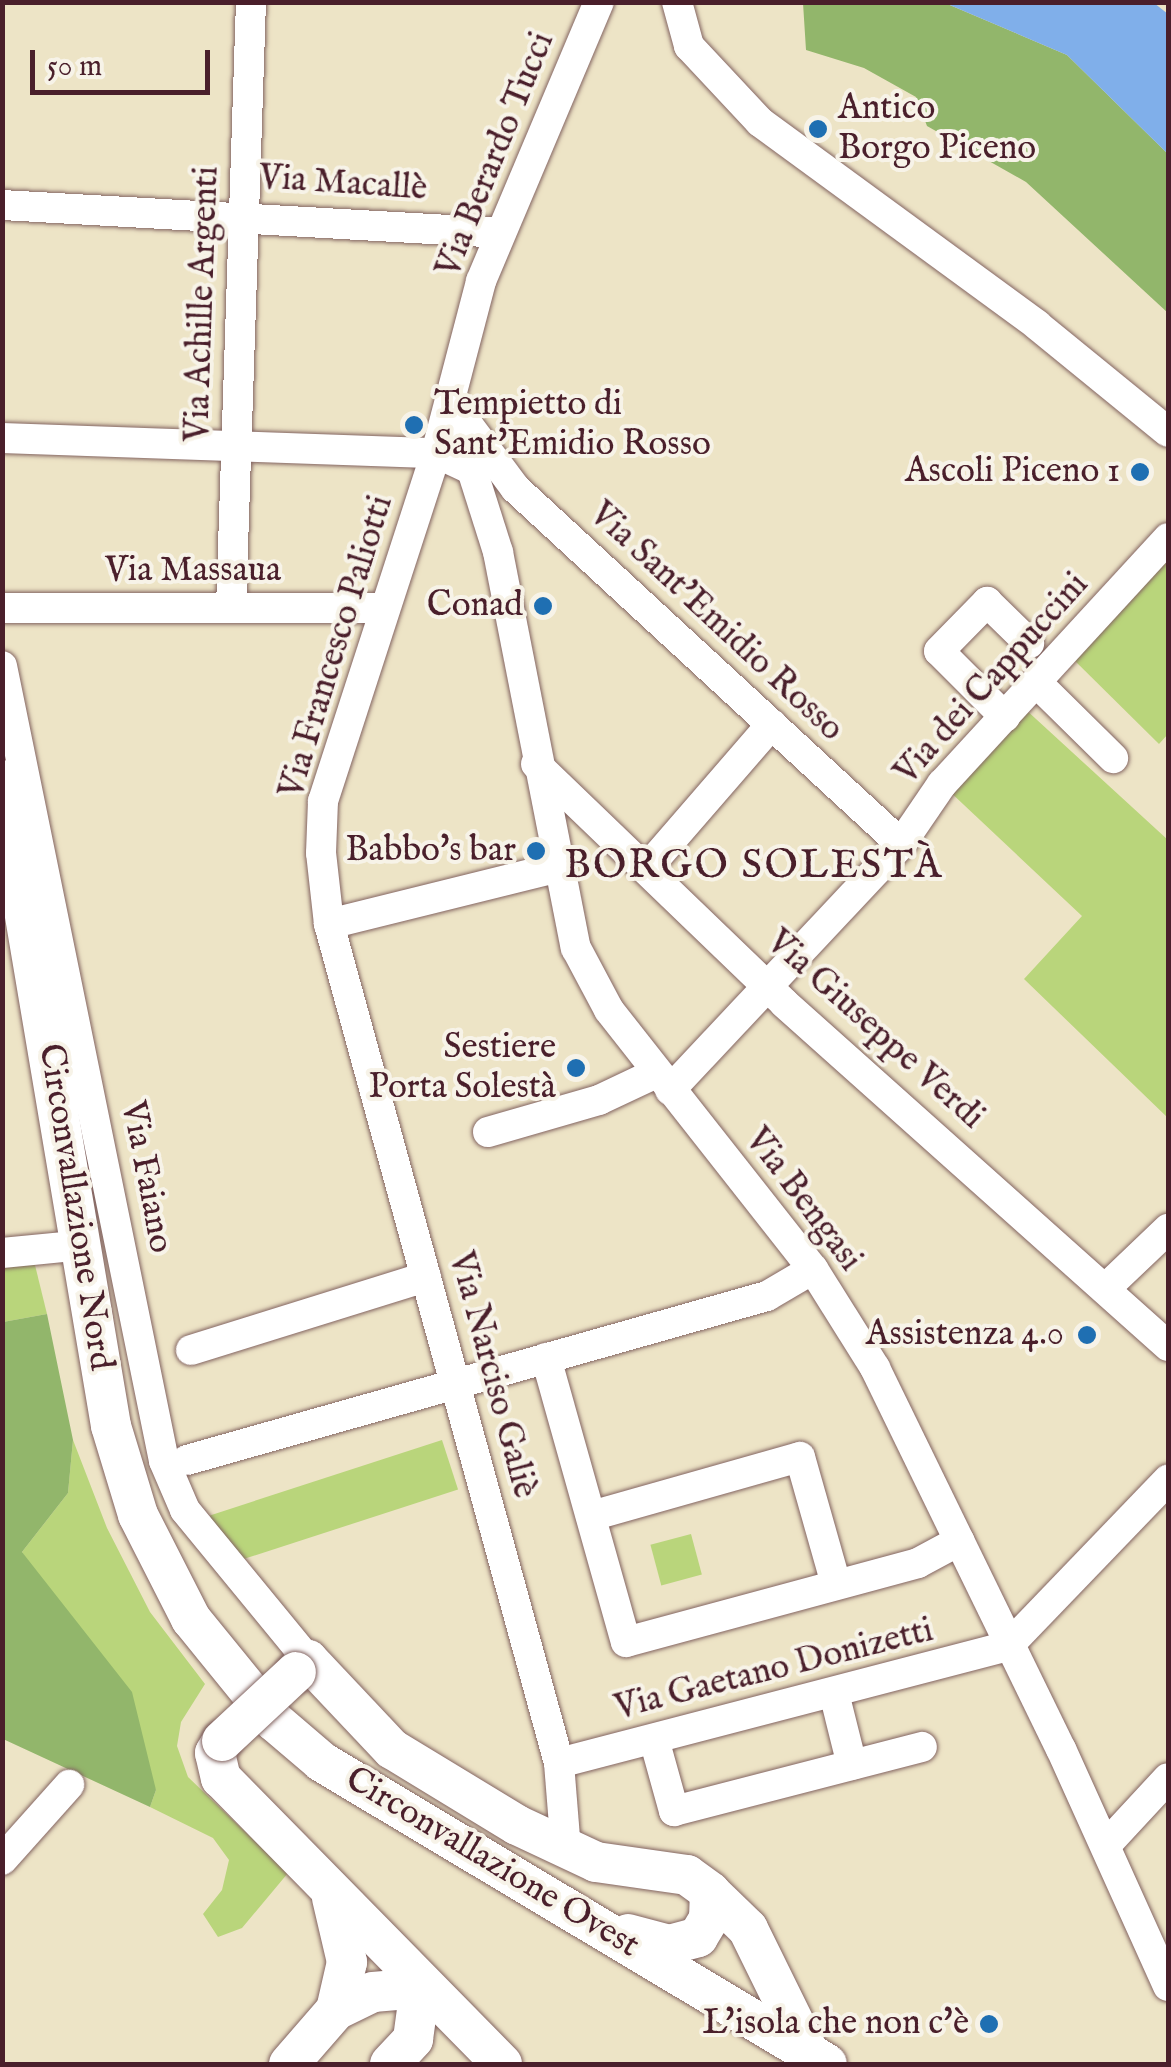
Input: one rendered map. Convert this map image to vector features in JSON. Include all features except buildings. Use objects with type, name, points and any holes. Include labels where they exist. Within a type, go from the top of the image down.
[{"type":"main road","name":"Circonvallazione Nord","points":[[2,780],[119,1457],[158,1561],[191,1619]]},
{"type":"main road","name":"Circonvallazione Ovest","points":[[191,1619],[274,1721],[322,1762],[600,1926],[818,2061]]},
{"type":"main road","points":[[502,2064],[420,1988],[221,1778],[215,1752],[222,1741],[302,1666],[392,1749],[424,1773],[566,1850],[596,1862],[687,1875],[710,1892],[748,1930],[818,2061]]},
{"type":"main road","points":[[600,1926],[669,1945],[698,1937],[709,1918],[710,1892]]},
{"type":"main road","points":[[331,1894],[347,1962],[336,2010]]},
{"type":"main road","points":[[289,2064],[336,2010],[373,1992],[420,1988]]},
{"type":"main road","points":[[390,2064],[413,2039],[420,1988]]},
{"type":"street","name":"Via Achille Argenti","points":[[231,608],[251,2]]},
{"type":"street","name":"Via Berardo Tucci","points":[[436,453],[497,232],[556,114],[599,2]]},
{"type":"street","points":[[677,2],[689,46],[760,122],[1036,325],[1168,432]]},
{"type":"street","name":"Via Macallè","points":[[2,205],[244,214],[497,232]]},
{"type":"street","name":"Via Sant'Emidio Rosso","points":[[451,402],[515,488],[901,844]]},
{"type":"street","points":[[2,438],[436,453]]},
{"type":"street","name":"Via Bengasi","points":[[436,453],[472,470],[498,552],[556,868],[576,948],[609,1010],[813,1270],[875,1368],[1106,1845],[1168,1986]]},
{"type":"street","name":"Via Francesco Paliotti","points":[[329,924],[324,801],[436,453]]},
{"type":"street","name":"Via Bengasi","points":[[498,552],[514,515],[515,488]]},
{"type":"street","name":"Via dei Cappuccini","points":[[663,1081],[767,986],[901,844],[942,784],[1168,538]]},
{"type":"street","points":[[1005,717],[939,651],[987,602],[1029,643]]},
{"type":"street","name":"Via Massaua","points":[[2,608],[384,608]]},
{"type":"street","name":"Via Faiano","points":[[2,666],[164,1461],[185,1510],[302,1666]]},
{"type":"street","points":[[1045,674],[1113,758]]},
{"type":"street","points":[[648,867],[772,724]]},
{"type":"street","name":"Via Giuseppe Verdi","points":[[536,764],[648,867],[767,986],[1168,1346]]},
{"type":"street","points":[[329,924],[556,868]]},
{"type":"street","name":"Via Narciso Galiè","points":[[329,924],[559,1764],[566,1850]]},
{"type":"street","points":[[488,1132],[663,1081]]},
{"type":"street","points":[[1106,1288],[1168,1229]]},
{"type":"street","points":[[2,1253],[82,1245]]},
{"type":"street","points":[[188,1460],[766,1296],[813,1270]]},
{"type":"street","points":[[190,1350],[426,1276]]},
{"type":"street","points":[[546,1358],[626,1642],[931,1559],[959,1541]]},
{"type":"street","points":[[591,1516],[800,1457],[836,1584]]},
{"type":"street","points":[[1008,1646],[1168,1480]]},
{"type":"street","name":"Via Gaetano Donizetti","points":[[559,1764],[1008,1646]]},
{"type":"street","points":[[834,1693],[852,1765]]},
{"type":"street","points":[[654,1739],[674,1811],[922,1747]]},
{"type":"street","points":[[1106,1845],[1168,1778]]},
{"type":"street","points":[[2,1860],[69,1784]]},
{"type":"green space","points":[[803,3],[945,3],[1067,55],[1168,154],[1168,313],[1026,182],[927,126],[916,97],[864,68],[806,50]]},
{"type":"green space","points":[[1168,557],[1168,734],[1159,744],[1071,657]]},
{"type":"green space","points":[[1024,708],[1168,840],[1168,1118],[1024,979],[1082,916],[947,789]]},
{"type":"green space","points":[[33,1257],[47,1314],[3,1322],[3,1260]]},
{"type":"green space","points":[[47,1314],[73,1440],[68,1493],[22,1552],[132,1692],[156,1790],[150,1807],[3,1739],[3,1322]]},
{"type":"green space","points":[[73,1440],[107,1528],[150,1612],[205,1684],[181,1722],[177,1746],[188,1777],[288,1873],[242,1928],[218,1937],[203,1914],[222,1890],[229,1860],[213,1838],[150,1807],[156,1790],[22,1552],[68,1493]]},
{"type":"green space","points":[[442,1440],[458,1489],[226,1565],[210,1515]]},
{"type":"green space","points":[[691,1534],[702,1575],[661,1585],[650,1545]]},
{"type":"water","points":[[945,3],[1154,3],[1168,14],[1168,154],[1067,55]]},
{"type":"place","name":"Antico Borgo Piceno","points":[[818,129]]},
{"type":"place","name":"Tempietto di Sant'Emidio Rosso","points":[[414,425]]},
{"type":"place","name":"Ascoli Piceno 1","points":[[1140,472]]},
{"type":"place","name":"Conad","points":[[543,606]]},
{"type":"place","name":"Babbo's bar","points":[[536,851]]},
{"type":"place","name":"Sestiere Porta Solestà","points":[[576,1068]]},
{"type":"place","name":"Assistenza 4.0","points":[[1087,1335]]},
{"type":"place","name":"L'isola che non c'è","points":[[989,2024]]},
{"type":"district","name":"BORGO SOLESTÀ","points":[[754,867]]}]
